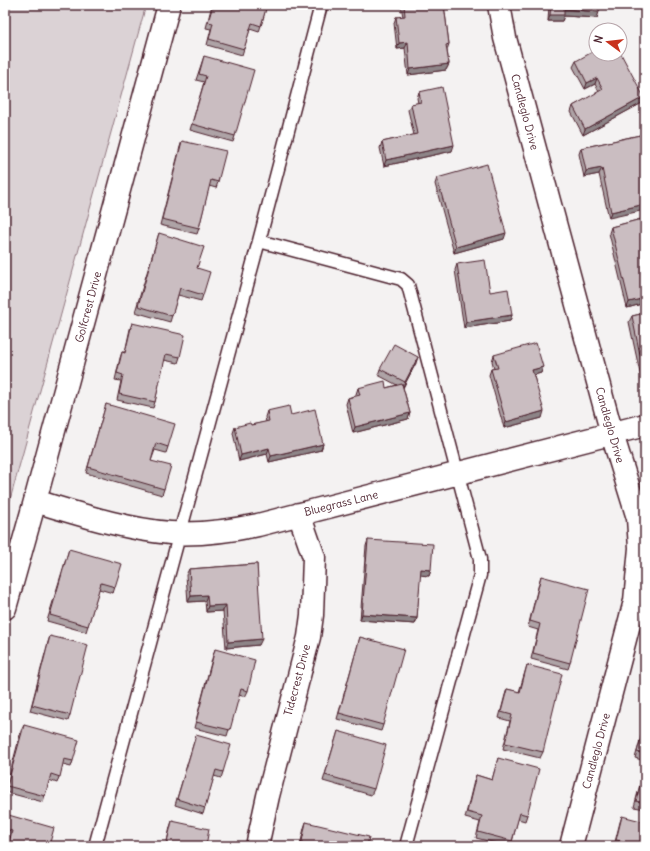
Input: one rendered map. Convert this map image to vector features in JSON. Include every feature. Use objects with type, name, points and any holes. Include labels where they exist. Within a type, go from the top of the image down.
[{"type":"street","name":"Golfcrest Drive","points":[[5,608],[169,5]]},
{"type":"street","name":"Candleglo Drive","points":[[499,5],[508,46],[612,434],[638,518],[640,548],[635,601],[571,846]]},
{"type":"street","name":"Bluegrass Lane","points":[[35,502],[142,529],[179,533],[230,531],[645,425]]},
{"type":"street","name":"Tidecrest Drive","points":[[257,846],[268,796],[309,637],[312,615],[314,557],[299,514]]},
{"type":"lane","points":[[95,846],[259,241],[321,5]]},
{"type":"lane","points":[[259,241],[402,279],[408,286],[480,559],[480,575],[406,846]]},
{"type":"shaded area","points":[[5,5],[146,5],[5,518]]},
{"type":"building","points":[[213,5],[267,5],[261,26],[252,23],[244,49],[209,39],[213,23],[208,22]]},
{"type":"building","points":[[404,5],[444,5],[449,44],[446,45],[449,64],[410,69],[408,42],[399,43],[396,17],[405,16]]},
{"type":"building","points":[[551,5],[600,5],[599,12],[564,9],[564,15],[550,15]]},
{"type":"building","points":[[588,54],[588,62],[625,62],[644,97],[585,129],[573,106],[603,89],[597,78],[587,83],[576,61]]},
{"type":"building","points":[[204,56],[254,70],[235,136],[192,124],[206,76],[199,74]]},
{"type":"building","points":[[442,87],[454,145],[386,160],[382,142],[417,134],[411,104],[421,102],[419,92]]},
{"type":"building","points":[[640,135],[645,159],[645,204],[611,212],[602,168],[586,171],[581,148]]},
{"type":"building","points":[[182,141],[226,151],[218,182],[211,180],[199,228],[162,219]]},
{"type":"building","points":[[487,164],[506,233],[456,247],[437,178]]},
{"type":"building","points":[[645,218],[645,298],[629,302],[611,227]]},
{"type":"building","points":[[159,233],[204,247],[197,268],[210,272],[203,295],[180,288],[172,316],[138,306]]},
{"type":"building","points":[[485,260],[490,292],[508,289],[512,315],[466,322],[457,264]]},
{"type":"building","points":[[645,313],[645,379],[632,316]]},
{"type":"building","points":[[132,323],[185,335],[180,357],[166,354],[155,402],[119,394],[123,375],[117,373],[122,352],[125,353]]},
{"type":"building","points":[[536,343],[543,367],[532,370],[544,411],[506,422],[491,369],[498,368],[494,355]]},
{"type":"building","points":[[394,344],[418,357],[405,382],[380,369]]},
{"type":"building","points":[[385,381],[386,388],[402,384],[410,413],[355,427],[348,398],[360,395],[358,388]]},
{"type":"building","points":[[106,404],[175,424],[168,447],[156,443],[151,461],[171,466],[164,489],[88,467]]},
{"type":"building","points":[[289,406],[291,415],[315,409],[323,444],[271,456],[269,448],[241,455],[235,427],[250,423],[251,425],[269,421],[267,411]]},
{"type":"building","points":[[368,540],[433,544],[431,570],[421,569],[417,618],[362,614]]},
{"type":"building","points":[[69,549],[122,564],[115,587],[101,583],[88,626],[50,615]]},
{"type":"building","points":[[257,564],[262,639],[228,642],[226,605],[208,606],[207,595],[191,596],[189,569]]},
{"type":"building","points":[[541,576],[589,589],[570,663],[533,653],[540,624],[530,621]]},
{"type":"building","points":[[50,636],[88,645],[70,715],[32,705]]},
{"type":"building","points":[[360,637],[404,649],[383,725],[339,713]]},
{"type":"building","points":[[215,649],[255,660],[248,691],[241,689],[230,730],[196,722]]},
{"type":"building","points":[[527,665],[562,674],[543,752],[505,743],[512,715],[501,712],[507,689],[520,692]]},
{"type":"building","points":[[24,725],[79,740],[73,761],[64,759],[60,777],[51,774],[45,796],[7,786]]},
{"type":"building","points":[[645,727],[645,754],[637,752]]},
{"type":"building","points":[[338,731],[386,745],[374,789],[325,775]]},
{"type":"building","points":[[196,735],[231,745],[223,772],[216,770],[205,808],[177,799]]},
{"type":"building","points":[[498,758],[539,769],[527,815],[520,813],[512,841],[478,832],[482,816],[467,812],[476,775],[492,780]]},
{"type":"building","points":[[645,768],[645,803],[636,801]]},
{"type":"building","points":[[5,814],[54,828],[49,846],[8,846],[12,831],[5,829]]},
{"type":"building","points":[[622,816],[645,822],[645,846],[620,846],[621,841],[616,840]]},
{"type":"building","points":[[172,821],[209,829],[206,846],[166,846]]},
{"type":"building","points":[[306,822],[369,837],[367,846],[301,846]]}]
